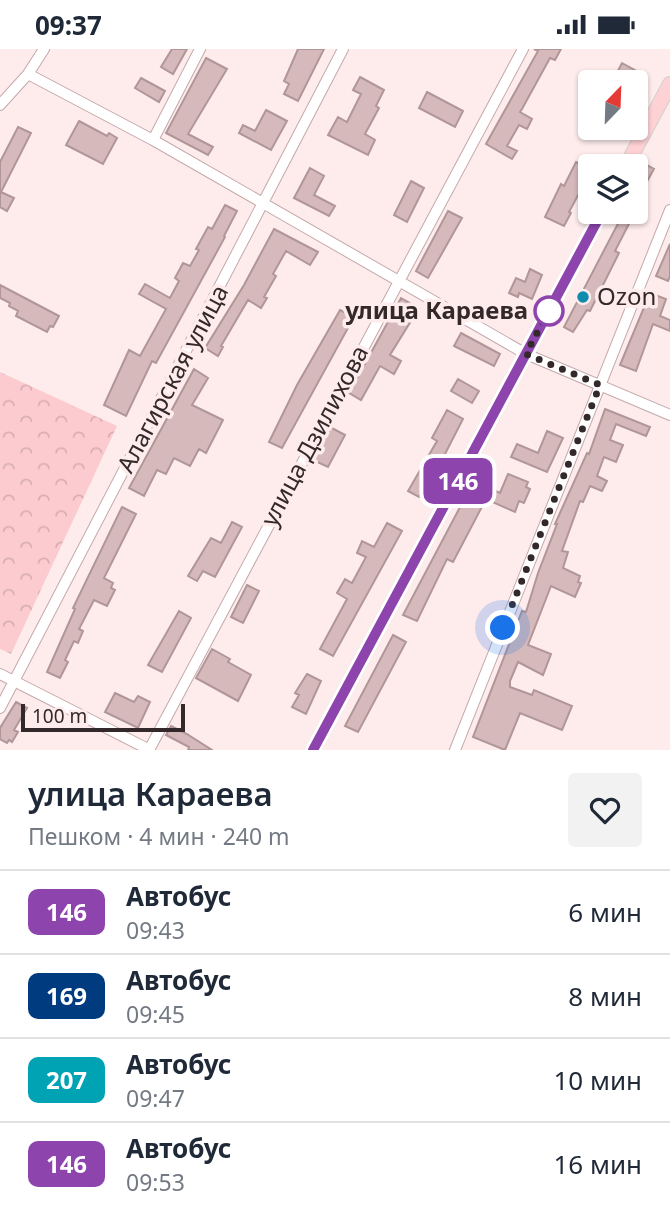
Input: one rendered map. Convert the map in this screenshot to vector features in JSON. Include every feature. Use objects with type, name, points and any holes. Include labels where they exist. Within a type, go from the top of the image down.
[{"type":"main road","points":[[632,154],[670,84]]},
{"type":"main road","points":[[313,750],[596,224]]},
{"type":"street","points":[[0,105],[28,74],[44,49]]},
{"type":"street","points":[[153,140],[200,49]]},
{"type":"street","name":"Алагирская улица","points":[[0,708],[343,49]]},
{"type":"street","name":"улица Дзилихова","points":[[149,750],[523,49]]},
{"type":"street","points":[[28,74],[153,140],[526,354],[670,415]]},
{"type":"street","points":[[455,750],[670,210]]},
{"type":"street","points":[[0,674],[149,750]]},
{"type":"green space","points":[[0,372],[117,426],[11,654],[0,649]]},
{"type":"building","points":[[172,49],[187,49],[173,74],[161,67]]},
{"type":"building","points":[[298,49],[324,49],[298,101],[284,94],[289,84],[284,81]]},
{"type":"building","points":[[534,49],[561,49],[555,60],[550,58],[520,112],[532,119],[527,129],[519,125],[507,146],[517,151],[512,159],[486,144],[538,51]]},
{"type":"building","points":[[206,58],[227,69],[188,134],[213,147],[208,155],[166,133]]},
{"type":"building","points":[[622,63],[635,70],[618,70]]},
{"type":"building","points":[[360,77],[384,90],[376,106],[379,108],[365,134],[375,140],[368,155],[328,135],[338,117],[347,122],[361,94],[353,90]]},
{"type":"building","points":[[141,78],[165,91],[159,102],[135,88]]},
{"type":"building","points":[[427,92],[463,111],[455,127],[419,108]]},
{"type":"building","points":[[266,110],[287,121],[271,150],[239,133],[243,125],[255,131]]},
{"type":"building","points":[[79,121],[107,136],[109,133],[117,138],[103,164],[66,145]]},
{"type":"building","points":[[18,127],[31,133],[1,192],[14,198],[7,211],[0,207],[0,162]]},
{"type":"building","points":[[576,162],[578,163],[578,195],[564,226],[545,217],[561,184],[564,186]]},
{"type":"building","points":[[648,166],[654,169],[648,180]]},
{"type":"building","points":[[310,168],[324,176],[314,195],[335,206],[329,216],[294,198]]},
{"type":"building","points":[[411,181],[424,188],[407,222],[394,215]]},
{"type":"building","points":[[225,205],[237,211],[225,237],[156,363],[152,361],[126,416],[104,405],[129,350],[140,356],[166,309],[139,294],[145,284],[170,298],[179,281],[175,278],[183,263],[190,266],[208,227],[212,229]]},
{"type":"building","points":[[448,211],[462,218],[428,278],[416,271]]},
{"type":"building","points":[[618,224],[629,224],[615,251],[619,253],[590,311],[587,310],[573,332],[564,327]]},
{"type":"building","points":[[274,229],[318,252],[310,265],[286,251],[273,274],[276,276],[261,308],[248,300],[218,356],[205,348],[244,285]]},
{"type":"building","points":[[670,244],[670,276],[668,281],[656,276]]},
{"type":"building","points":[[530,269],[542,275],[532,299],[519,293],[518,297],[509,293],[516,278],[525,282]]},
{"type":"building","points":[[0,285],[59,316],[53,327],[50,326],[47,332],[16,316],[18,311],[0,298]]},
{"type":"building","points":[[650,293],[666,299],[660,316],[670,320],[670,331],[653,324],[636,371],[620,365]]},
{"type":"building","points":[[401,298],[419,308],[390,355],[401,361],[394,374],[380,366],[361,400],[349,393]]},
{"type":"building","points":[[340,310],[354,317],[282,448],[269,442],[297,385]]},
{"type":"building","points":[[461,333],[500,354],[494,366],[454,346]]},
{"type":"building","points":[[194,369],[208,378],[192,405],[223,420],[206,453],[199,449],[190,466],[174,458],[166,474],[157,470],[144,496],[129,488]]},
{"type":"building","points":[[458,379],[479,391],[472,403],[451,391]]},
{"type":"building","points":[[605,409],[650,427],[646,436],[616,424],[610,440],[623,445],[616,462],[604,457],[597,476],[607,481],[602,491],[590,486],[583,502],[580,501],[562,551],[568,552],[563,568],[580,576],[578,582],[581,583],[575,597],[551,586],[528,645],[551,654],[543,675],[518,662],[510,681],[510,687],[532,695],[534,690],[572,706],[562,730],[520,713],[505,750],[473,737],[522,611],[526,612],[555,524],[587,453],[589,454]]},
{"type":"building","points":[[447,410],[463,419],[419,497],[408,491],[437,441],[432,438]]},
{"type":"building","points":[[330,427],[345,435],[328,467],[313,460]]},
{"type":"building","points":[[547,431],[563,438],[547,472],[511,457],[517,444],[538,453]]},
{"type":"building","points":[[508,474],[528,482],[526,487],[530,489],[524,503],[519,501],[515,512],[486,499],[453,562],[447,559],[417,621],[403,615],[468,492],[472,494],[477,483],[500,493]]},
{"type":"building","points":[[122,507],[136,514],[104,578],[113,583],[111,588],[115,590],[107,606],[94,600],[79,629],[83,631],[78,643],[74,641],[65,660],[68,662],[60,678],[47,672],[75,609],[73,608]]},
{"type":"building","points":[[232,522],[242,527],[215,577],[203,571],[197,581],[188,576],[211,538],[221,543]]},
{"type":"building","points":[[387,523],[402,531],[333,656],[320,649],[347,599],[337,593],[345,579],[352,583],[366,557],[357,553],[362,541],[374,547]]},
{"type":"building","points":[[247,585],[259,591],[243,623],[231,617]]},
{"type":"building","points":[[179,611],[191,618],[162,672],[148,665]]},
{"type":"building","points":[[393,635],[406,642],[358,732],[345,726]]},
{"type":"building","points":[[212,649],[251,675],[238,701],[196,678]]},
{"type":"building","points":[[307,674],[321,681],[306,714],[292,707],[299,695],[295,693]]},
{"type":"building","points":[[115,693],[134,702],[138,696],[150,702],[138,728],[105,712]]},
{"type":"building","points":[[16,702],[27,708],[14,730],[18,732],[12,742],[9,740],[7,743],[0,739],[0,728]]},
{"type":"building","points":[[171,726],[212,750],[188,750],[189,747],[166,735]]},
{"type":"bus line","name":"146","points":[[313,750],[596,224]]},
{"type":"place","name":"Ozon","points":[[583,297]]},
{"type":"place","name":"улица Караева","points":[[549,311]]},
{"type":"route","points":[[503,628],[600,385],[526,354],[551,306],[549,311]]}]
